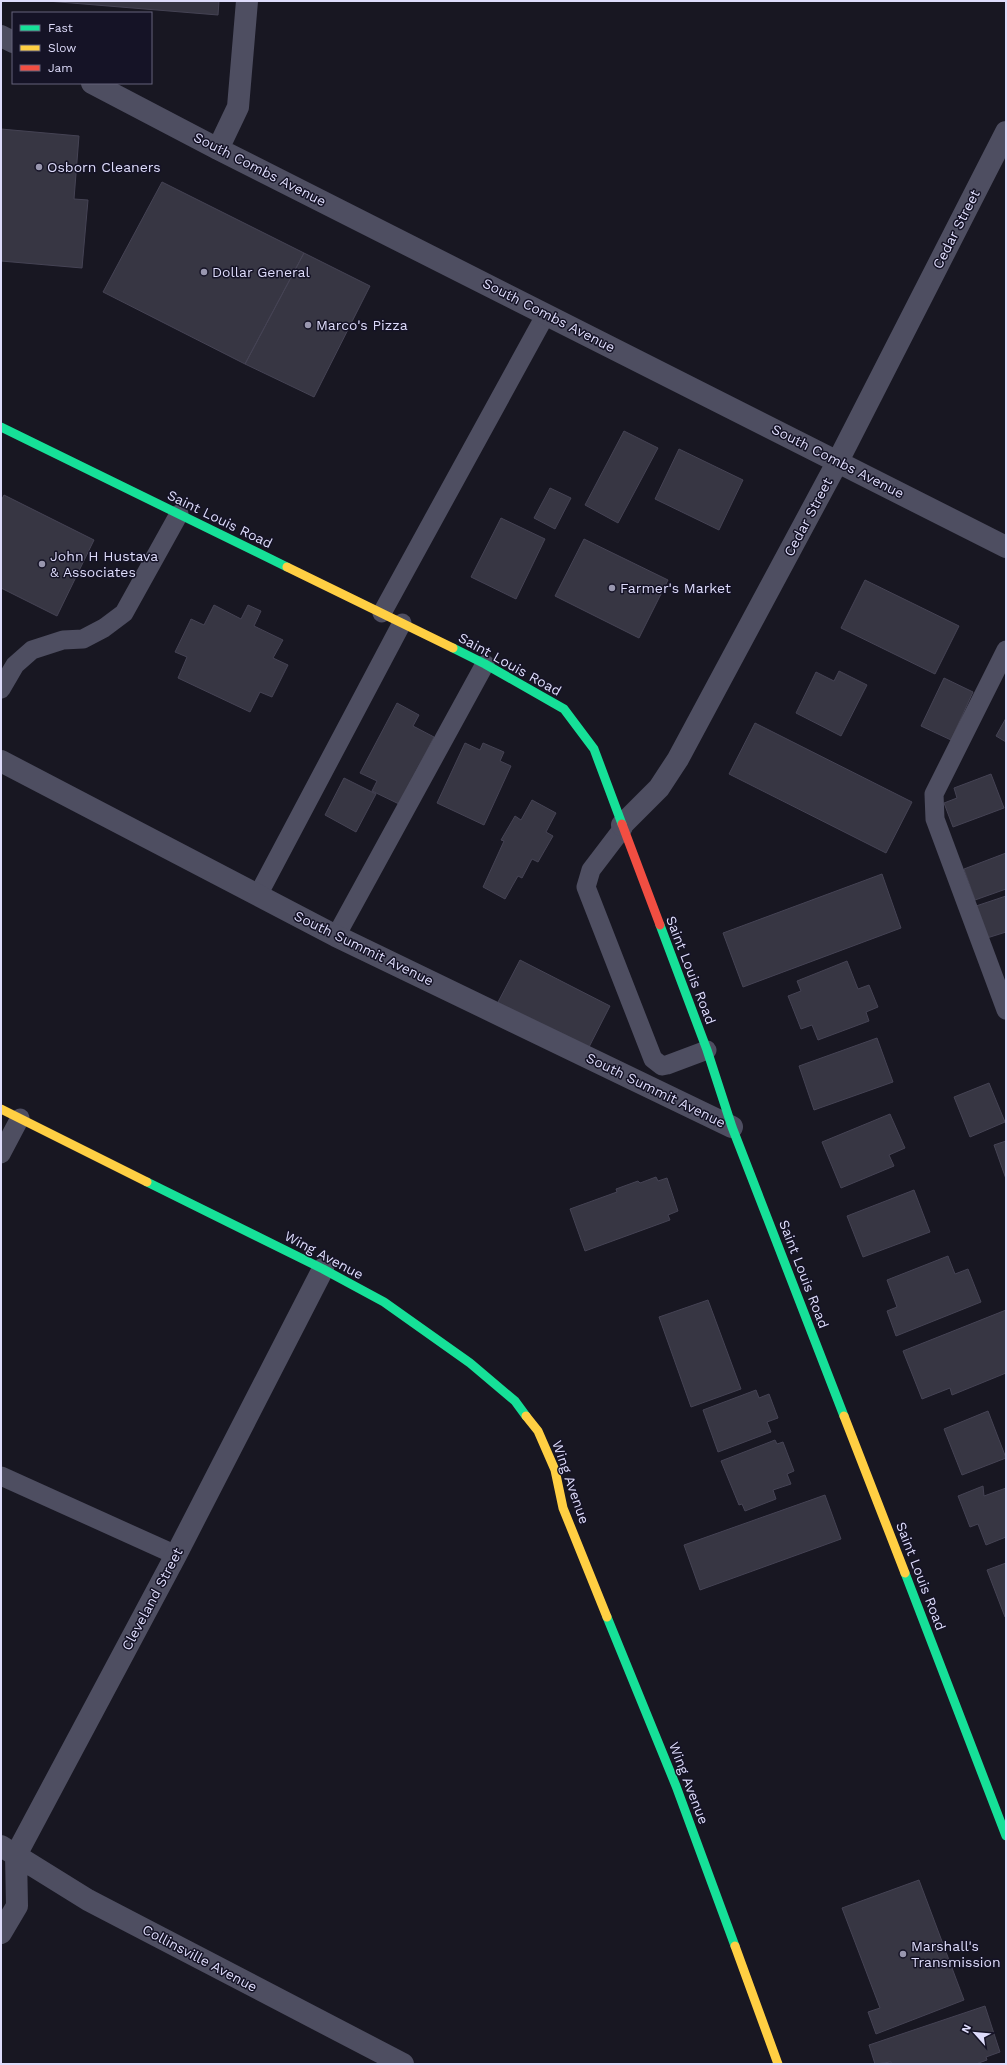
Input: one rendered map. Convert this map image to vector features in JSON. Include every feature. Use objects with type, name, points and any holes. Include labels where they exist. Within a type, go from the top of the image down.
[{"type":"street","points":[[218,149],[238,107],[247,1]]},
{"type":"street","points":[[1,36],[12,42]]},
{"type":"street","name":"South Combs Avenue","points":[[94,84],[218,149],[1006,547]]},
{"type":"street","name":"Cedar Street","points":[[622,826],[659,788],[678,759],[838,461],[1006,132]]},
{"type":"street","name":"Saint Louis Road","points":[[1,427],[485,664],[564,709],[594,749],[707,1050],[732,1127],[1006,1836]]},
{"type":"street","name":"South Summit Avenue","points":[[1,761],[336,936],[732,1127]]},
{"type":"street","name":"Wing Avenue","points":[[1,1109],[323,1269],[384,1302],[470,1363],[515,1401],[538,1431],[555,1470],[563,1508],[676,1786],[778,2064]]},
{"type":"street","name":"Cleveland Street","points":[[1,1933],[17,1906],[9,1850],[176,1555],[323,1269]]},
{"type":"street","name":"Collinsville Avenue","points":[[9,1850],[88,1900],[403,2064]]},
{"type":"lane","points":[[382,613],[546,314]]},
{"type":"lane","points":[[1,689],[14,665],[32,650],[63,640],[83,639],[104,628],[124,613],[179,514]]},
{"type":"lane","points":[[258,895],[402,623]]},
{"type":"lane","points":[[1006,650],[934,794],[935,819],[1006,1010]]},
{"type":"lane","points":[[336,936],[485,664]]},
{"type":"lane","points":[[622,826],[591,870],[586,887],[653,1059],[662,1066],[707,1050]]},
{"type":"lane","points":[[1,1154],[20,1118]]},
{"type":"lane","points":[[1,1476],[176,1555]]},
{"type":"building","points":[[47,1],[219,1],[218,15]]},
{"type":"building","name":"Osborn Cleaners","points":[[1,129],[79,136],[74,199],[88,200],[82,268],[1,261]]},
{"type":"building","name":"Dollar General","points":[[162,182],[304,253],[245,364],[103,292]]},
{"type":"building","name":"Marco's Pizza","points":[[304,253],[370,286],[314,397],[245,364]]},
{"type":"building","points":[[624,431],[658,448],[618,523],[585,505]]},
{"type":"building","points":[[679,449],[743,480],[719,530],[655,499]]},
{"type":"building","points":[[550,488],[571,498],[555,529],[534,518]]},
{"type":"building","name":"John H Hustava & Associates","points":[[4,495],[94,540],[57,616],[1,588],[1,501]]},
{"type":"building","points":[[501,518],[545,539],[516,599],[471,577]]},
{"type":"building","name":"Farmer's Market","points":[[584,539],[668,580],[639,638],[555,596]]},
{"type":"building","points":[[865,580],[959,626],[935,674],[841,628]]},
{"type":"building","points":[[214,605],[241,619],[248,605],[261,611],[254,626],[283,640],[273,658],[288,665],[272,697],[260,692],[250,712],[178,678],[187,657],[175,652],[191,619],[204,625]]},
{"type":"building","points":[[839,671],[867,685],[841,736],[796,713],[816,672],[834,681]]},
{"type":"building","points":[[944,678],[973,692],[951,740],[921,726]]},
{"type":"building","points":[[397,703],[419,715],[413,726],[434,737],[399,804],[372,791],[377,781],[360,773]]},
{"type":"building","points":[[1006,718],[1006,742],[996,736]]},
{"type":"building","points":[[755,723],[912,802],[886,853],[729,774]]},
{"type":"building","points":[[465,743],[480,750],[483,743],[504,752],[500,761],[511,766],[484,825],[437,803]]},
{"type":"building","points":[[991,774],[1004,808],[953,827],[944,803],[957,798],[954,788]]},
{"type":"building","points":[[344,778],[376,794],[356,832],[325,815]]},
{"type":"building","points":[[532,800],[556,813],[546,832],[553,836],[538,862],[532,859],[522,878],[518,876],[505,899],[483,887],[504,841],[501,840],[515,816],[521,820]]},
{"type":"building","points":[[1006,853],[1006,889],[975,900],[964,869]]},
{"type":"building","points":[[882,874],[901,928],[743,987],[723,933]]},
{"type":"building","points":[[1006,896],[1006,932],[987,938],[976,906]]},
{"type":"building","points":[[520,960],[610,1006],[587,1051],[497,1004]]},
{"type":"building","points":[[847,961],[858,989],[869,985],[878,1007],[866,1012],[869,1021],[818,1040],[812,1025],[801,1029],[788,996],[801,991],[797,981]]},
{"type":"building","points":[[877,1038],[893,1082],[814,1110],[799,1066]]},
{"type":"building","points":[[989,1083],[1005,1122],[970,1137],[954,1097]]},
{"type":"building","points":[[890,1114],[905,1148],[889,1155],[894,1166],[841,1188],[822,1142]]},
{"type":"building","points":[[1006,1141],[1006,1179],[994,1145]]},
{"type":"building","points":[[656,1177],[658,1181],[667,1178],[678,1211],[668,1215],[670,1220],[585,1251],[570,1209],[617,1192],[616,1189],[638,1181],[640,1183]]},
{"type":"building","points":[[914,1190],[930,1232],[863,1257],[847,1216]]},
{"type":"building","points":[[948,1256],[955,1274],[968,1269],[981,1302],[896,1336],[887,1311],[897,1307],[887,1280]]},
{"type":"building","points":[[708,1300],[741,1389],[691,1407],[659,1317]]},
{"type":"building","points":[[1006,1310],[1006,1373],[952,1395],[950,1388],[922,1399],[903,1351]]},
{"type":"building","points":[[756,1390],[759,1398],[769,1394],[778,1418],[767,1422],[771,1432],[718,1452],[703,1410]]},
{"type":"building","points":[[988,1411],[1006,1458],[962,1475],[944,1429]]},
{"type":"building","points":[[775,1440],[777,1444],[783,1442],[794,1471],[787,1474],[791,1484],[773,1490],[776,1499],[745,1511],[742,1504],[739,1505],[721,1461]]},
{"type":"building","points":[[983,1486],[984,1496],[1006,1488],[1006,1537],[986,1545],[978,1524],[970,1527],[958,1496]]},
{"type":"building","points":[[825,1495],[841,1539],[700,1590],[684,1545]]},
{"type":"building","points":[[1006,1563],[1006,1617],[1005,1617],[987,1570]]},
{"type":"building","name":"Marshall's Transmission","points":[[919,1880],[964,2000],[876,2034],[868,2012],[880,2008],[842,1908]]},
{"type":"building","points":[[985,2006],[1000,2052],[986,2057],[987,2060],[976,2064],[891,2064],[891,2062],[875,2064],[869,2045]]},
{"type":"traffic: fast","points":[[1,427],[287,567]]},
{"type":"traffic: fast","points":[[453,648],[485,664],[564,709],[594,749],[622,824]]},
{"type":"traffic: fast","points":[[660,925],[707,1050],[732,1127],[844,1416]]},
{"type":"traffic: fast","points":[[147,1182],[323,1269],[384,1302],[470,1363],[515,1401],[526,1416]]},
{"type":"traffic: fast","points":[[905,1573],[1006,1836]]},
{"type":"traffic: fast","points":[[607,1617],[676,1786],[735,1946]]},
{"type":"traffic: slow","points":[[287,567],[453,648]]},
{"type":"traffic: slow","points":[[1,1109],[147,1182]]},
{"type":"traffic: slow","points":[[526,1416],[538,1431],[555,1470],[563,1508],[607,1617]]},
{"type":"traffic: slow","points":[[844,1416],[905,1573]]},
{"type":"traffic: slow","points":[[735,1946],[778,2064]]},
{"type":"traffic: jam","points":[[622,824],[660,925]]},
{"type":"place","name":"Osborn Cleaners","points":[[39,167]]},
{"type":"place","name":"Dollar General","points":[[204,272]]},
{"type":"place","name":"Marco's Pizza","points":[[308,325]]},
{"type":"place","name":"John H Hustava & Associates","points":[[42,564]]},
{"type":"place","name":"Farmer's Market","points":[[612,588]]},
{"type":"place","name":"Marshall's Transmission","points":[[903,1954]]}]
